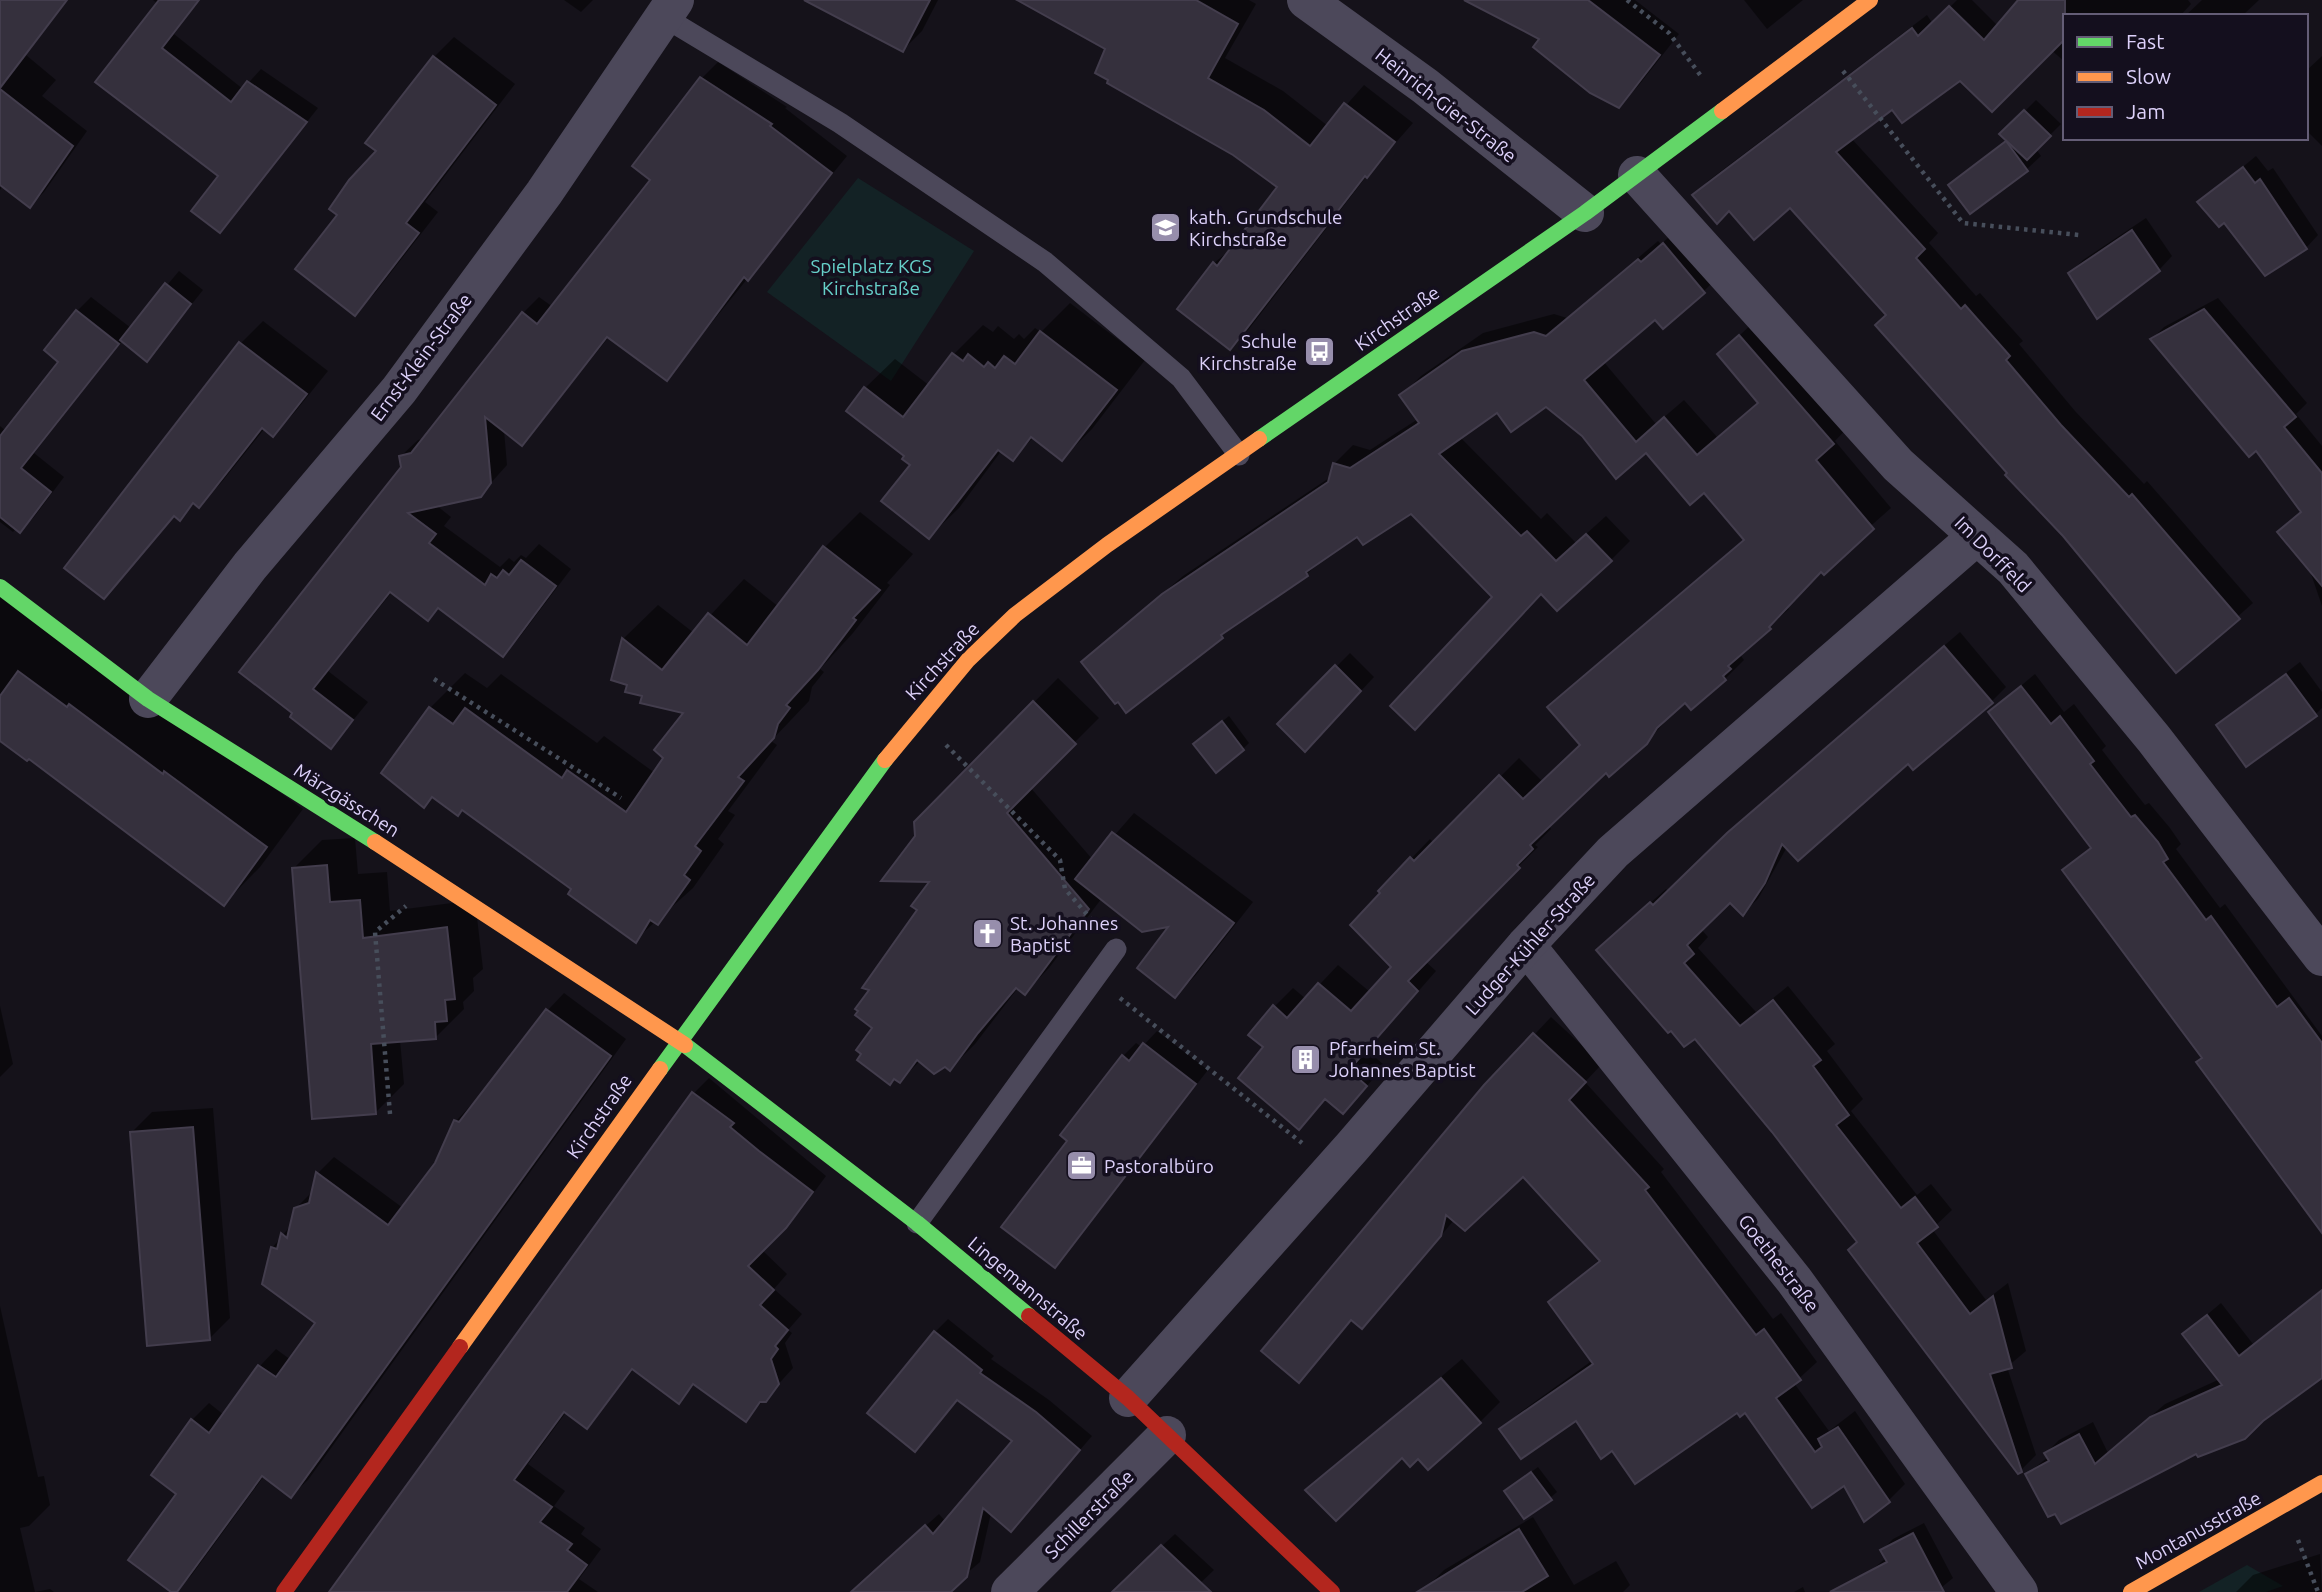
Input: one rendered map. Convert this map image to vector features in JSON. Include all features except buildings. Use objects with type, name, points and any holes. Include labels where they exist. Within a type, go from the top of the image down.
[{"type":"street","name":"Kirchstraße","points":[[284,1592],[679,1040],[918,718],[968,660],[1015,615],[1107,545],[1585,213],[1870,0]]},
{"type":"street","name":"Heinrich-Gier-Straße","points":[[1319,3],[1585,213]]},
{"type":"street","name":"Ernst-Klein-Straße","points":[[148,699],[250,566],[399,390],[544,193],[670,9]]},
{"type":"street","name":"Im Dorffeld","points":[[1637,175],[1898,466],[2013,568],[2154,739],[2322,957]]},
{"type":"street","name":"Ludger-Kühler-Straße","points":[[1128,1398],[1526,945],[1613,852],[1977,536]]},
{"type":"street","name":"Märzgässchen","points":[[0,587],[148,699],[435,879],[679,1040]]},
{"type":"street","name":"Goethestraße","points":[[1526,945],[1794,1280],[2019,1592]]},
{"type":"street","name":"Lingemannstraße","points":[[679,1040],[917,1223],[1128,1398],[1332,1592]]},
{"type":"street","name":"Schillerstraße","points":[[1010,1592],[1167,1435]]},
{"type":"street","name":"Montanusstraße","points":[[2131,1592],[2322,1483]]},
{"type":"lane","points":[[670,9],[1045,262],[1181,378],[1239,455]]},
{"type":"lane","points":[[917,1223],[1116,949]]},
{"type":"path","points":[[1627,0],[1670,33],[1725,109]]},
{"type":"path","points":[[1819,40],[1963,223],[2079,235]]},
{"type":"path","points":[[434,679],[621,798]]},
{"type":"path","points":[[918,718],[1060,860],[1065,889],[1116,949]]},
{"type":"path","points":[[390,1114],[375,932],[435,879]]},
{"type":"path","points":[[1095,978],[1332,1168]]},
{"type":"path","name":"Montanusstraße","points":[[2285,1505],[2318,1592]]},
{"type":"green space","name":"Spielplatz KGS Kirchstraße","points":[[858,178],[974,251],[891,381],[767,292]]},
{"type":"green space","points":[[2247,1565],[2283,1586],[2266,1592],[2199,1592]]},
{"type":"traffic: fast","points":[[1259,439],[1585,213],[1722,111]]},
{"type":"traffic: fast","points":[[0,587],[148,699],[375,842]]},
{"type":"traffic: fast","points":[[660,1069],[885,760]]},
{"type":"traffic: fast","points":[[685,1045],[917,1223],[1029,1316]]},
{"type":"traffic: slow","points":[[1722,111],[1870,0]]},
{"type":"traffic: slow","points":[[885,760],[968,660],[1015,615],[1107,545],[1259,439]]},
{"type":"traffic: slow","points":[[375,842],[685,1045]]},
{"type":"traffic: slow","points":[[460,1347],[660,1069]]},
{"type":"traffic: slow","points":[[2131,1592],[2322,1483]]},
{"type":"traffic: jam","points":[[1029,1316],[1128,1398],[1332,1592]]},
{"type":"traffic: jam","points":[[284,1592],[460,1347]]},
{"type":"place","name":"kath. Grundschule Kirchstraße","points":[[1166,228]]},
{"type":"place","name":"Schule Kirchstraße","points":[[1320,352]]},
{"type":"place","name":"St. Johannes Baptist","points":[[987,934]]},
{"type":"place","name":"Pfarrheim St. Johannes Baptist","points":[[1306,1059]]},
{"type":"place","name":"Pastoralbüro","points":[[1081,1166]]}]
